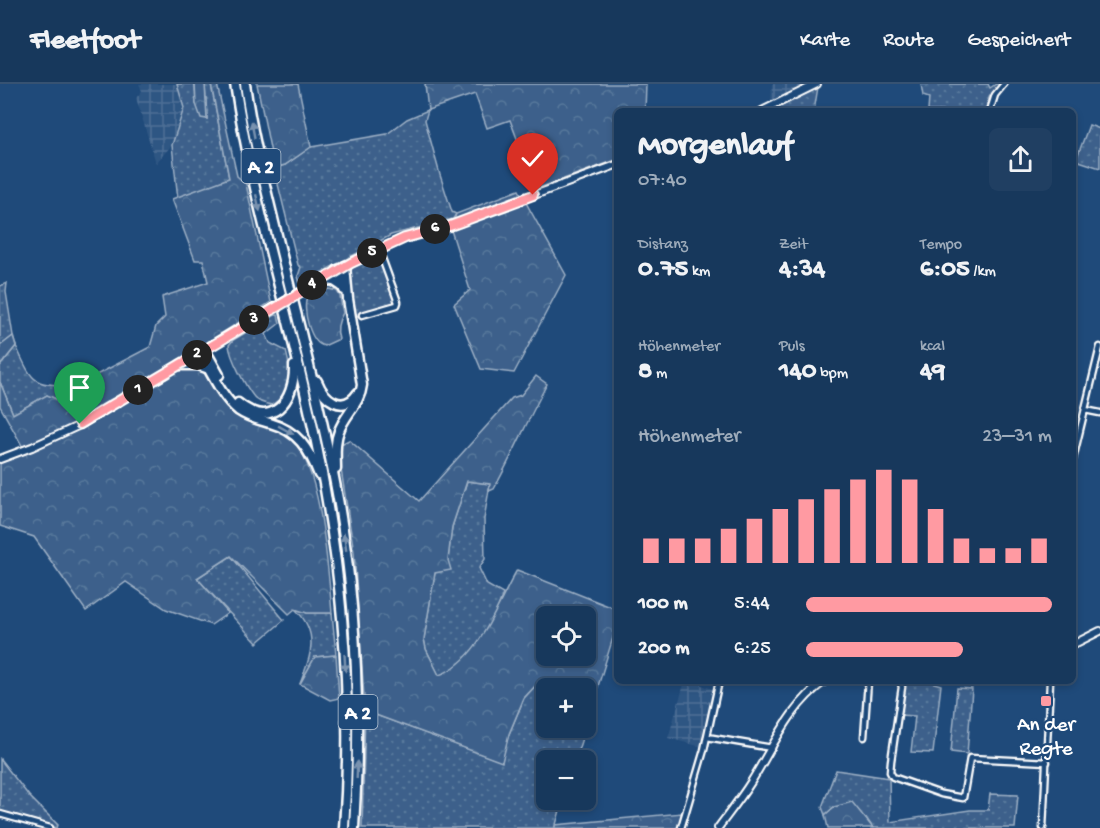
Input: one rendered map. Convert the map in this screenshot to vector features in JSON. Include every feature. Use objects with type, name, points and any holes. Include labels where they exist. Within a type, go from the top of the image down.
[{"type":"highway","name":"A 2","points":[[235,84],[251,172],[314,435],[336,556],[344,636],[347,701],[344,828]]},
{"type":"highway","name":"A 2","points":[[245,84],[263,179],[336,487],[350,586],[357,666],[358,769],[354,828]]},
{"type":"highway","points":[[341,268],[348,299]]},
{"type":"highway","points":[[336,487],[336,443],[339,431],[359,399],[362,375],[341,268]]},
{"type":"highway","points":[[322,279],[334,281],[344,288]]},
{"type":"highway","points":[[202,351],[237,403],[249,411],[263,413],[276,410],[288,399],[293,390],[294,351]]},
{"type":"highway","points":[[202,351],[209,369],[226,396],[239,411],[246,416],[286,429],[302,441],[313,460],[326,496]]},
{"type":"highway","points":[[305,352],[321,390],[326,397],[336,403],[346,403],[354,398],[358,392],[362,375]]},
{"type":"highway","points":[[181,365],[198,365],[209,369]]},
{"type":"main road","points":[[768,108],[817,84]]},
{"type":"main road","points":[[0,459],[73,429],[341,268],[405,238],[450,226],[614,166]]},
{"type":"main road","points":[[1076,643],[1100,631]]},
{"type":"main road","points":[[718,828],[749,784],[792,713],[820,684]]},
{"type":"street","points":[[991,108],[995,95],[1004,84]]},
{"type":"street","points":[[362,315],[398,302],[379,250]]},
{"type":"street","points":[[1076,447],[1100,347]]},
{"type":"street","points":[[1085,410],[1100,413]]},
{"type":"street","points":[[681,828],[718,684]]},
{"type":"street","points":[[864,737],[868,684]]},
{"type":"street","points":[[901,684],[890,772],[893,777],[940,794],[963,798],[970,758],[1047,762]]},
{"type":"street","points":[[1043,828],[1050,684]]},
{"type":"street","points":[[706,737],[772,748]]},
{"type":"street","points":[[0,814],[50,828]]},
{"type":"shaded area","points":[[139,84],[177,84],[184,108],[172,145],[156,163],[136,98],[142,91]]},
{"type":"shaded area","points":[[772,84],[820,84],[771,104]]},
{"type":"shaded area","points":[[684,684],[699,684],[715,690],[702,747],[668,738]]},
{"type":"green space","points":[[177,84],[195,84],[196,104],[207,118],[205,84],[211,84],[229,178],[178,199],[172,145],[184,108]]},
{"type":"green space","points":[[195,84],[205,84],[207,119],[201,118],[196,104]]},
{"type":"green space","points":[[211,84],[217,84],[237,176],[246,184],[271,302],[187,355],[196,369],[204,373],[221,400],[232,412],[245,420],[281,431],[291,438],[301,452],[317,495],[332,613],[307,613],[295,609],[289,614],[231,556],[197,578],[228,613],[211,625],[166,609],[126,582],[86,611],[34,537],[0,526],[0,462],[25,451],[0,406],[0,382],[13,414],[47,395],[56,399],[79,384],[150,347],[156,326],[165,317],[162,297],[208,282],[203,260],[195,260],[172,199],[229,178]]},
{"type":"green space","points":[[257,84],[298,84],[311,147],[285,165],[274,168]]},
{"type":"green space","points":[[425,84],[646,84],[645,108],[614,108],[614,161],[536,189],[510,120],[487,128],[475,94],[428,110]]},
{"type":"green space","points":[[921,84],[988,84],[990,88],[996,84],[1003,84],[993,96],[990,95],[986,108],[928,108],[929,98],[923,96]]},
{"type":"green space","points":[[818,87],[814,108],[778,108]]},
{"type":"green space","points":[[428,110],[425,120],[452,212],[456,214],[453,219],[391,235],[300,284],[298,276],[301,267],[298,265],[274,168],[285,165],[311,147],[387,134],[407,119]]},
{"type":"green space","points":[[1089,125],[1100,129],[1100,168],[1076,160]]},
{"type":"green space","points":[[519,190],[566,275],[514,373],[481,369],[454,304],[470,290],[451,230],[456,214]]},
{"type":"green space","points":[[377,255],[380,257],[396,299],[395,302],[355,317],[349,285],[350,272],[352,267]]},
{"type":"green space","points":[[7,283],[6,292],[13,336],[0,346],[0,286]]},
{"type":"green space","points":[[329,289],[337,291],[340,296],[343,313],[338,326],[339,339],[324,346],[315,339],[308,325],[306,302],[307,297]]},
{"type":"green space","points":[[278,315],[280,323],[266,334],[270,343],[286,351],[289,374],[283,395],[272,405],[256,399],[235,365],[229,345],[233,340]]},
{"type":"green space","points":[[13,336],[16,346],[0,366],[0,346]]},
{"type":"green space","points":[[16,346],[27,369],[37,381],[53,385],[79,384],[56,399],[47,395],[13,414],[0,382],[0,366]]},
{"type":"green space","points":[[536,376],[547,384],[494,489],[489,491],[490,484],[467,481],[452,527],[448,560],[451,570],[435,573],[424,639],[426,649],[439,675],[453,668],[476,645],[486,630],[517,570],[614,608],[614,634],[596,693],[596,678],[536,678],[536,685],[524,698],[509,734],[502,762],[365,711],[354,552],[339,445],[349,440],[419,501],[512,398],[521,395]]},
{"type":"green space","points":[[467,481],[490,484],[484,519],[485,559],[479,568],[487,585],[503,594],[479,642],[461,662],[439,676],[426,649],[424,639],[435,573],[448,560],[452,527]]},
{"type":"green space","points":[[231,556],[284,620],[257,643],[197,578]]},
{"type":"green space","points":[[295,609],[307,613],[332,613],[336,655],[315,657],[300,684],[311,645],[308,627]]},
{"type":"green space","points":[[336,655],[339,698],[330,700],[300,684],[315,657]]},
{"type":"green space","points":[[904,684],[941,685],[933,753],[911,752],[915,716],[899,715]]},
{"type":"green space","points":[[536,685],[536,738],[582,738],[578,750],[536,750],[536,810],[560,810],[555,828],[362,828],[365,711],[501,761],[524,698]]},
{"type":"green space","points":[[957,688],[972,689],[967,754],[951,752]]},
{"type":"green space","points":[[0,759],[29,796],[58,825],[57,828],[0,812]]},
{"type":"green space","points":[[836,770],[889,778],[890,822],[970,810],[988,810],[990,794],[1018,795],[1015,828],[873,828],[867,819],[834,807],[825,815],[822,807]]},
{"type":"green space","points":[[852,802],[873,828],[828,828],[825,815],[834,807]]},
{"type":"green space","points":[[682,813],[678,828],[555,828],[555,825]]},
{"type":"place","name":"An der Regte","points":[[1046,701]]},
{"type":"route","points":[[80,424],[351,263],[405,238],[450,226],[533,195]]}]
